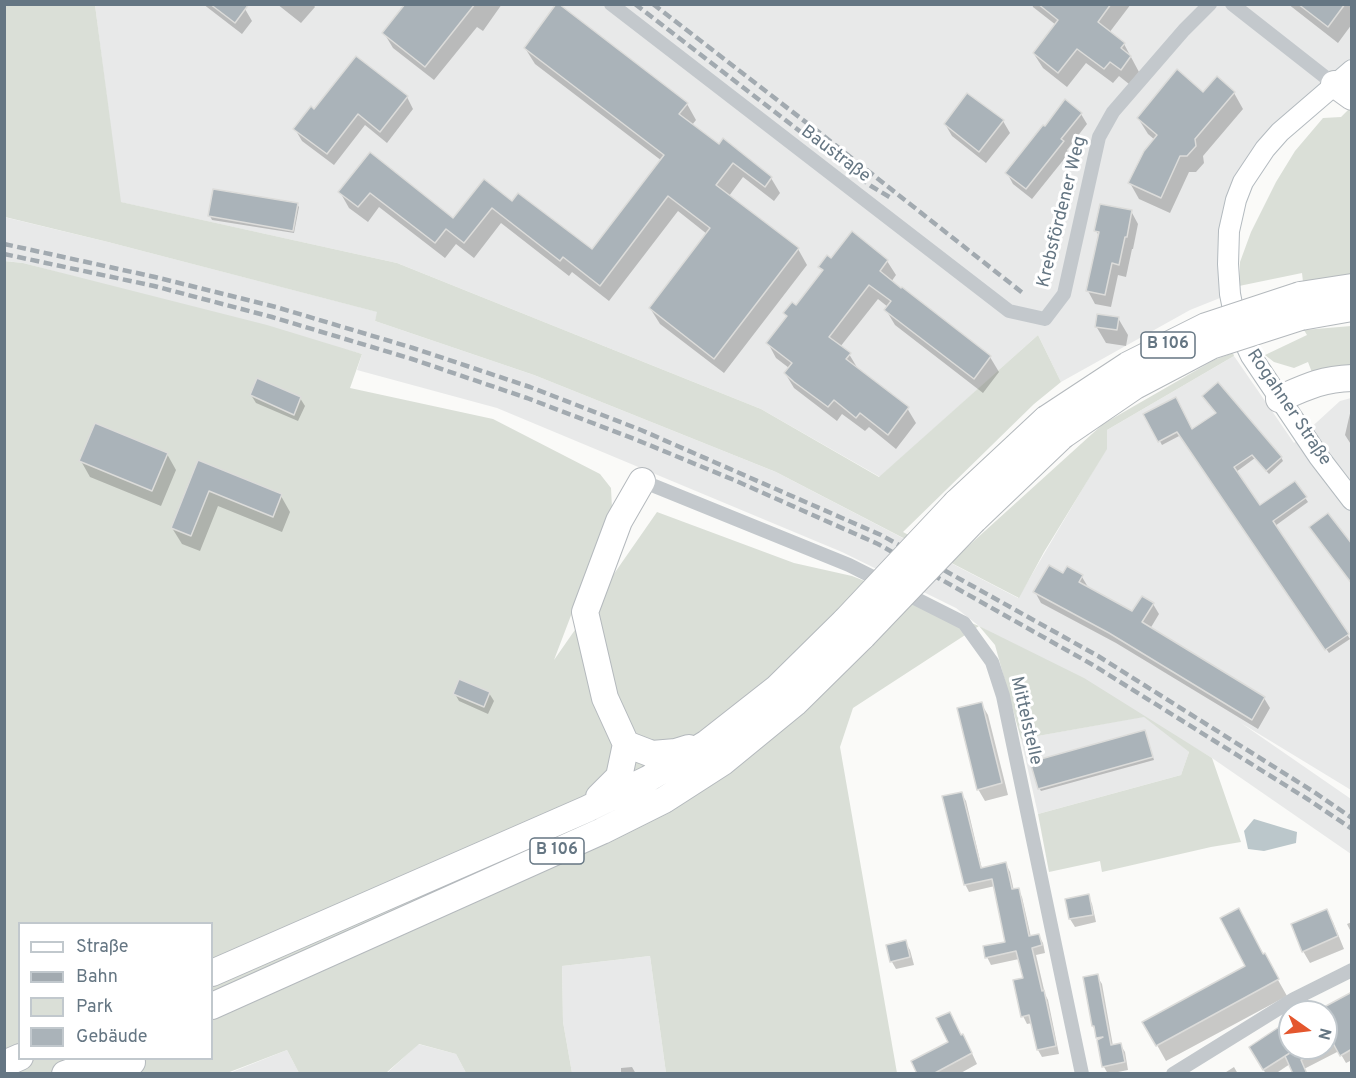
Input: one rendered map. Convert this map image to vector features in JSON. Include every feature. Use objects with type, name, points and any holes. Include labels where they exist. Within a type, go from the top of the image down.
[{"type":"highway","name":"B 106","points":[[213,1006],[591,836],[664,800],[723,762],[795,703],[855,628],[965,512],[1054,427],[1211,346],[1300,306],[1352,287]]},
{"type":"highway","name":"B 106","points":[[1300,306],[1352,308]]},
{"type":"highway","points":[[1280,399],[1316,383],[1352,378]]},
{"type":"highway","points":[[587,809],[619,777],[626,744],[605,698],[585,612],[619,521],[642,481]]},
{"type":"highway","name":"B 106","points":[[213,973],[587,809],[648,779],[707,743],[855,628]]},
{"type":"highway","points":[[626,744],[652,754],[676,752],[707,743]]},
{"type":"highway","points":[[4,1064],[18,1058]]},
{"type":"highway","points":[[54,1074],[87,1060]]},
{"type":"highway","points":[[65,1074],[98,1062],[135,1065]]},
{"type":"street","name":"Baustraße","points":[[611,4],[1009,311],[1045,319]]},
{"type":"street","name":"Krebsfördener Weg","points":[[1045,319],[1064,294],[1099,137],[1113,112],[1184,30],[1210,4]]},
{"type":"street","points":[[1233,4],[1346,84]]},
{"type":"street","name":"Rogahner Straße","points":[[1346,84],[1280,132],[1265,149],[1243,182],[1228,231],[1228,264],[1236,324],[1251,356],[1319,457],[1352,500]]},
{"type":"street","name":"Mittelstelle","points":[[642,481],[849,565],[964,623],[992,662],[1003,696],[1082,1074]]},
{"type":"street","points":[[1173,1074],[1192,1069],[1294,999],[1352,970]]},
{"type":"shaded area","points":[[95,5],[1351,5],[1351,70],[1243,182],[1230,294],[1190,310],[1061,382],[1038,335],[880,477],[761,409],[397,263],[120,202]]},
{"type":"shaded area","points":[[4,217],[378,312],[375,321],[534,375],[776,472],[1018,598],[1106,449],[1107,430],[1234,356],[1294,443],[1340,401],[1351,398],[1351,790],[1241,723],[1351,799],[1351,854],[1212,758],[1155,724],[1189,752],[1181,775],[1038,814],[1021,739],[1141,717],[979,626],[956,608],[842,552],[497,408],[357,370],[362,354],[23,263],[5,261]]},
{"type":"shaded area","points":[[1254,819],[1297,832],[1296,843],[1264,851],[1248,849],[1244,831]]},
{"type":"shaded area","points":[[650,956],[666,1073],[572,1073],[563,1022],[562,966]]},
{"type":"shaded area","points":[[418,1044],[456,1054],[466,1073],[386,1074]]},
{"type":"shaded area","points":[[287,1050],[299,1073],[227,1074]]},
{"type":"green space","points":[[5,5],[95,5],[121,202],[397,263],[761,409],[879,477],[1038,335],[1061,382],[1034,404],[903,532],[954,559],[1103,424],[1214,360],[1233,353],[1234,356],[1107,430],[1107,449],[1044,552],[1019,598],[776,472],[534,375],[375,321],[377,312],[5,217]]},
{"type":"green space","points":[[1351,107],[1351,275],[1303,282],[1302,273],[1239,286],[1240,262],[1251,232],[1276,182],[1295,151],[1323,118],[1341,117]]},
{"type":"green space","points":[[4,261],[23,263],[267,325],[362,354],[350,388],[493,419],[600,474],[611,488],[612,508],[554,660],[657,512],[794,563],[852,576],[979,626],[853,708],[840,747],[897,1073],[666,1073],[650,956],[562,966],[563,1022],[572,1073],[466,1073],[456,1054],[419,1044],[386,1073],[299,1073],[287,1050],[227,1073],[5,1073]]},
{"type":"green space","points":[[1351,326],[1351,378],[1316,383],[1308,362],[1294,368],[1274,362],[1265,355],[1307,335],[1304,330]]},
{"type":"green space","points":[[979,626],[1084,678],[1212,758],[1241,842],[1102,872],[1100,861],[1049,872],[1038,814],[1181,775],[1189,752],[1144,717],[1021,739],[995,645]]},
{"type":"building","points":[[210,4],[249,4],[235,23]]},
{"type":"building","points":[[405,4],[475,4],[425,67],[382,33]]},
{"type":"building","points":[[556,4],[559,4],[688,103],[679,114],[719,144],[723,138],[772,177],[765,187],[733,163],[716,185],[799,248],[714,359],[649,308],[710,228],[668,196],[600,286],[563,257],[560,261],[492,208],[464,243],[446,229],[435,243],[370,193],[358,207],[338,192],[370,152],[453,218],[484,179],[512,201],[518,193],[592,249],[664,155],[524,48]]},
{"type":"building","points":[[1038,4],[1111,4],[1098,22],[1125,43],[1121,48],[1131,56],[1121,70],[1110,62],[1104,69],[1077,49],[1058,73],[1033,53],[1058,20]]},
{"type":"building","points":[[1298,4],[1345,4],[1328,27]]},
{"type":"building","points":[[356,56],[408,96],[380,132],[358,114],[327,154],[293,129],[311,106],[314,109]]},
{"type":"building","points":[[1177,69],[1203,92],[1217,76],[1235,92],[1195,139],[1196,146],[1187,156],[1180,156],[1161,198],[1128,183],[1144,151],[1157,135],[1137,118]]},
{"type":"building","points":[[967,93],[1004,120],[979,152],[944,124]]},
{"type":"building","points":[[1065,99],[1082,113],[1061,139],[1064,141],[1026,189],[1005,173]]},
{"type":"building","points":[[213,189],[298,203],[293,231],[208,216]]},
{"type":"building","points":[[1100,204],[1132,210],[1119,265],[1112,263],[1105,295],[1086,291],[1099,232],[1094,231]]},
{"type":"building","points":[[852,231],[888,260],[880,271],[991,356],[974,379],[884,310],[891,301],[869,285],[829,337],[851,353],[846,359],[909,407],[888,435],[860,413],[856,418],[834,400],[828,407],[794,382],[784,373],[792,363],[766,343],[787,316],[783,313],[792,302],[796,305],[823,270],[818,267],[827,255],[831,258]]},
{"type":"building","points":[[1097,314],[1119,317],[1117,330],[1095,327]]},
{"type":"building","points":[[257,378],[301,397],[294,415],[250,395]]},
{"type":"building","points":[[1218,382],[1282,457],[1266,471],[1252,455],[1234,467],[1260,505],[1295,481],[1307,497],[1273,521],[1349,634],[1325,650],[1177,432],[1158,442],[1143,414],[1176,397],[1192,429],[1216,413],[1202,396]]},
{"type":"building","points":[[95,423],[168,453],[152,491],[79,461]]},
{"type":"building","points":[[198,460],[282,494],[273,517],[209,491],[191,536],[171,528]]},
{"type":"building","points":[[1328,513],[1352,544],[1352,584],[1309,527]]},
{"type":"building","points":[[1049,565],[1063,573],[1067,566],[1083,575],[1079,582],[1132,611],[1142,596],[1154,603],[1142,622],[1265,697],[1252,720],[1109,633],[1033,592]]},
{"type":"building","points":[[459,679],[490,692],[484,707],[453,694]]},
{"type":"building","points":[[982,702],[1002,783],[977,790],[957,708]]},
{"type":"building","points":[[1145,730],[1153,757],[1038,789],[1030,762]]},
{"type":"building","points":[[962,792],[981,868],[1006,862],[1012,889],[1019,888],[1029,936],[1039,934],[1042,945],[1032,948],[1056,1046],[1037,1050],[1029,1015],[1021,1017],[1013,980],[1023,978],[1016,951],[985,958],[983,946],[1005,942],[992,879],[964,885],[942,796]]},
{"type":"building","points":[[1089,894],[1093,915],[1069,919],[1065,899]]},
{"type":"building","points":[[1239,908],[1279,979],[1156,1046],[1142,1022],[1245,966],[1220,918]]},
{"type":"building","points":[[1327,909],[1338,936],[1302,952],[1291,924]]},
{"type":"building","points":[[906,940],[910,957],[890,962],[886,945]]},
{"type":"building","points":[[1098,974],[1111,1045],[1121,1043],[1125,1062],[1102,1067],[1097,1040],[1103,1037],[1096,1038],[1094,1026],[1092,1026],[1083,977]]},
{"type":"building","points":[[1352,992],[1352,1049],[1340,1056],[1338,1052],[1337,1000]]},
{"type":"building","points":[[950,1012],[972,1053],[933,1074],[917,1074],[911,1061],[948,1042],[936,1018]]},
{"type":"building","points":[[1278,1028],[1279,1060],[1263,1070],[1249,1047]]},
{"type":"building","points":[[1287,1060],[1301,1060],[1307,1074],[1293,1074]]},
{"type":"railway","points":[[635,4],[871,186],[891,198]]},
{"type":"railway","points":[[653,4],[1024,294]]},
{"type":"railway","points":[[4,244],[155,277],[276,307],[413,348],[530,387],[641,430],[881,535],[1098,656],[1352,818]]},
{"type":"railway","points":[[4,254],[154,286],[272,317],[412,359],[527,398],[734,480],[878,544],[1093,665],[1352,829]]}]
